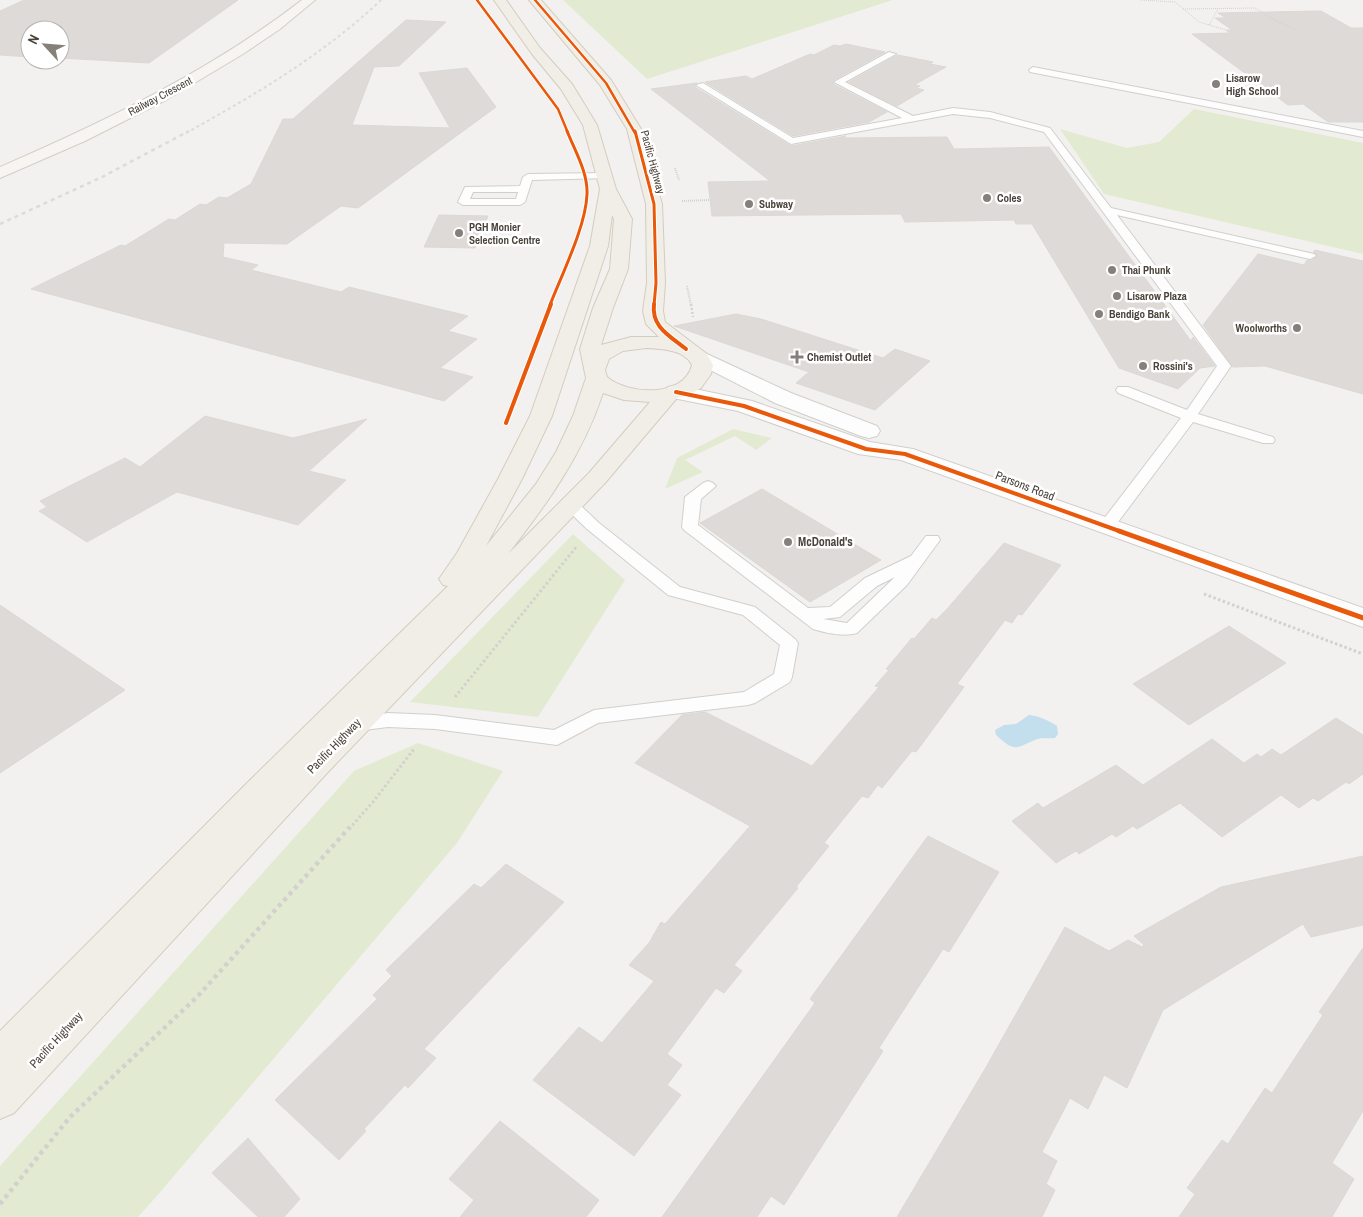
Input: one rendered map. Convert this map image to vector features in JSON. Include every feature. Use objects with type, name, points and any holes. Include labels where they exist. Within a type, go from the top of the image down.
[{"type":"main road","name":"Railway Crescent","points":[[0,173],[109,123],[184,83],[273,27],[309,0]]},
{"type":"main road","name":"Pacific Highway","points":[[0,1058],[212,839],[454,597],[498,548],[532,505],[577,433],[592,395],[595,375],[590,349],[618,269],[624,219],[607,183],[590,125],[567,87],[536,51],[500,0]]},
{"type":"main road","name":"Pacific Highway","points":[[535,0],[606,83],[634,129],[654,204],[656,283],[653,311],[656,324],[689,351]]},
{"type":"main road","points":[[402,649],[429,614],[469,554],[532,437],[561,360],[599,246],[607,183]]},
{"type":"main road","points":[[661,342],[689,351],[701,364],[702,370],[699,377],[686,388],[672,393],[643,396],[619,392],[602,384],[595,375],[595,364],[600,357],[608,351],[632,343],[661,342]]},
{"type":"main road","name":"Pacific Highway","points":[[0,1099],[356,724],[597,478],[672,393]]},
{"type":"street","name":"Parsons Road","points":[[689,351],[783,398],[879,435],[905,454]]},
{"type":"street","name":"Parsons Road","points":[[672,393],[751,408],[866,449],[905,454],[991,483],[1106,528],[1363,618]]},
{"type":"lane","points":[[892,54],[838,82],[912,119]]},
{"type":"lane","points":[[1033,70],[1363,134]]},
{"type":"lane","points":[[700,85],[791,142],[953,111],[990,115],[1047,130],[1224,366],[1190,416],[1106,528]]},
{"type":"lane","points":[[524,189],[469,189],[463,202],[520,202],[528,177],[607,183]]},
{"type":"lane","points":[[1107,210],[1310,256]]},
{"type":"lane","points":[[1123,390],[1190,416],[1268,440]]},
{"type":"lane","points":[[708,486],[693,497],[690,527],[819,625],[851,629],[901,581],[932,540]]},
{"type":"lane","points":[[356,724],[388,720],[435,722],[557,738],[594,718],[748,698],[783,677],[789,643],[749,611],[674,591],[593,526],[571,505]]},
{"type":"lane","points":[[805,614],[834,613],[870,582],[918,558]]},
{"type":"path","points":[[1140,0],[1175,2],[1199,22],[1226,30]]},
{"type":"path","points":[[1209,25],[1218,8]]},
{"type":"path","points":[[1183,9],[1255,8],[1278,22],[1295,29]]},
{"type":"path","points":[[674,167],[678,174],[679,183]]},
{"type":"path","points":[[681,210],[679,201],[710,200]]},
{"type":"path","points":[[687,280],[694,320]]},
{"type":"green space","points":[[563,0],[893,0],[647,79]]},
{"type":"green space","points":[[1194,109],[1363,143],[1363,254],[1104,194],[1060,129],[1127,148],[1159,142]]},
{"type":"green space","points":[[733,429],[772,438],[756,450],[735,436],[685,460],[703,472],[665,489],[677,458]]},
{"type":"green space","points":[[573,534],[625,580],[538,717],[410,702]]},
{"type":"green space","points":[[418,743],[503,771],[457,843],[156,1197],[138,1217],[0,1217],[0,1166],[354,771]]},
{"type":"water","points":[[1029,715],[1036,716],[1057,726],[1058,734],[1055,738],[1037,739],[1015,747],[1007,744],[996,735],[995,730],[1004,725],[1016,724]]},
{"type":"building","points":[[24,0],[238,0],[149,63],[70,59],[70,20],[20,20],[20,56],[0,55],[0,11]]},
{"type":"building","points":[[1321,11],[1351,28],[1363,28],[1363,122],[1328,122],[1303,104],[1288,105],[1192,34],[1230,33],[1226,30],[1232,30],[1215,18],[1226,18],[1218,13]]},
{"type":"building","points":[[406,20],[446,22],[399,66],[374,67],[352,125],[450,128],[419,73],[467,68],[496,107],[358,208],[341,206],[287,244],[224,243],[223,257],[258,265],[251,270],[341,292],[349,287],[468,316],[448,331],[477,339],[440,368],[473,377],[444,401],[31,289],[121,245],[125,246],[169,219],[175,220],[200,204],[206,205],[219,197],[227,198],[251,184],[283,119],[293,119]]},
{"type":"building","points":[[846,44],[885,52],[832,81],[833,84],[887,112],[869,122],[793,136],[705,82],[746,76],[752,79],[810,54],[814,55],[834,45]]},
{"type":"building","points":[[898,55],[933,62],[930,64],[946,67],[914,85],[920,86],[916,88],[924,90],[897,106],[849,82]]},
{"type":"building","name":"Lisarow Plaza","points":[[697,83],[694,84],[695,87],[791,146],[846,136],[842,138],[947,137],[954,149],[1049,147],[1191,341],[1193,337],[1215,366],[1200,368],[1178,389],[1119,368],[1032,224],[1016,224],[1014,220],[905,222],[901,214],[712,216],[708,182],[770,181],[651,89]]},
{"type":"building","name":"PGH Monier Selection Centre","points":[[439,215],[488,216],[475,248],[424,247]]},
{"type":"building","name":"Woolworths","points":[[1315,250],[1363,261],[1363,394],[1265,366],[1233,367],[1203,325],[1258,254],[1304,265],[1307,260],[1311,261],[1318,256],[1313,252]]},
{"type":"building","points":[[736,314],[761,319],[883,358],[895,349],[930,361],[875,410],[796,383],[809,372],[674,326]]},
{"type":"building","points":[[205,416],[293,438],[367,419],[309,471],[346,480],[298,525],[177,492],[87,542],[39,511],[47,507],[40,501],[125,458],[140,467]]},
{"type":"building","name":"McDonald's","points":[[762,489],[881,560],[810,602],[700,523]]},
{"type":"building","points":[[1004,543],[1061,565],[1022,615],[1018,614],[1012,623],[1005,620],[957,684],[964,687],[916,752],[912,751],[882,788],[878,785],[868,798],[862,796],[824,843],[829,846],[796,887],[798,888],[734,965],[742,971],[724,993],[716,988],[667,1054],[682,1065],[667,1085],[681,1095],[634,1156],[533,1080],[579,1027],[602,1043],[654,981],[629,965],[649,943],[661,922],[665,924],[750,826],[635,763],[682,715],[705,712],[812,766],[879,687],[875,686],[889,670],[886,669],[912,638],[914,639],[932,618],[936,620],[947,609]]},
{"type":"building","points":[[0,605],[125,690],[0,773]]},
{"type":"building","points":[[1229,626],[1286,663],[1189,725],[1133,684]]},
{"type":"building","points":[[1336,718],[1363,735],[1363,774],[1349,784],[1346,782],[1318,801],[1313,798],[1299,808],[1281,795],[1222,837],[1180,803],[1137,829],[1133,826],[1116,837],[1112,834],[1079,854],[1076,851],[1056,863],[1012,821],[1038,803],[1043,808],[1116,765],[1143,785],[1212,739],[1244,763],[1257,754],[1261,757],[1272,749],[1281,755]]},
{"type":"building","points":[[928,836],[999,872],[949,952],[943,949],[879,1048],[883,1051],[784,1205],[771,1196],[757,1217],[662,1217],[815,1003],[810,999]]},
{"type":"building","points":[[1363,856],[1363,925],[1311,937],[1303,924],[1163,1010],[1127,1088],[1104,1075],[1088,1109],[1070,1098],[1042,1152],[1057,1161],[1046,1184],[1055,1190],[1042,1217],[897,1217],[985,1069],[1065,927],[1109,951],[1128,940],[1142,947],[1144,945],[1134,936],[1221,887]]},
{"type":"building","points":[[506,864],[564,902],[424,1049],[436,1058],[408,1088],[405,1085],[364,1129],[366,1131],[339,1160],[275,1100],[377,999],[373,995],[392,976],[386,970],[474,884],[481,888]]},
{"type":"building","points":[[1363,948],[1363,1111],[1332,1163],[1354,1179],[1332,1217],[1179,1217],[1195,1194],[1187,1188],[1222,1140],[1228,1144],[1265,1088],[1272,1093],[1323,1015],[1319,1012]]},
{"type":"building","points":[[500,1121],[599,1200],[586,1217],[460,1217],[474,1200],[449,1179]]},
{"type":"building","points":[[248,1138],[300,1199],[284,1217],[258,1217],[212,1173]]},
{"type":"railway","points":[[186,133],[238,104],[312,56],[359,20],[381,0]]},
{"type":"railway","points":[[0,224],[102,177],[189,131]]},
{"type":"cycle path","points":[[477,0],[558,109],[581,164],[587,194],[581,224],[506,423]]},
{"type":"cycle path","points":[[535,0],[606,83],[634,129],[654,204],[656,283],[653,311],[656,324],[686,349]]},
{"type":"cycle path","points":[[676,392],[744,406],[866,449],[905,454],[1363,618]]},
{"type":"place","name":"Lisarow High School","points":[[1216,84]]},
{"type":"place","name":"Coles","points":[[987,198]]},
{"type":"place","name":"Subway","points":[[749,204]]},
{"type":"place","name":"PGH Monier Selection Centre","points":[[459,233]]},
{"type":"place","name":"Thai Phunk","points":[[1112,270]]},
{"type":"place","name":"Lisarow Plaza","points":[[1117,296]]},
{"type":"place","name":"Bendigo Bank","points":[[1099,314]]},
{"type":"place","name":"Woolworths","points":[[1297,328]]},
{"type":"place","name":"Chemist Outlet","points":[[797,357]]},
{"type":"place","name":"Rossini's","points":[[1143,366]]},
{"type":"place","name":"McDonald's","points":[[788,542]]}]
